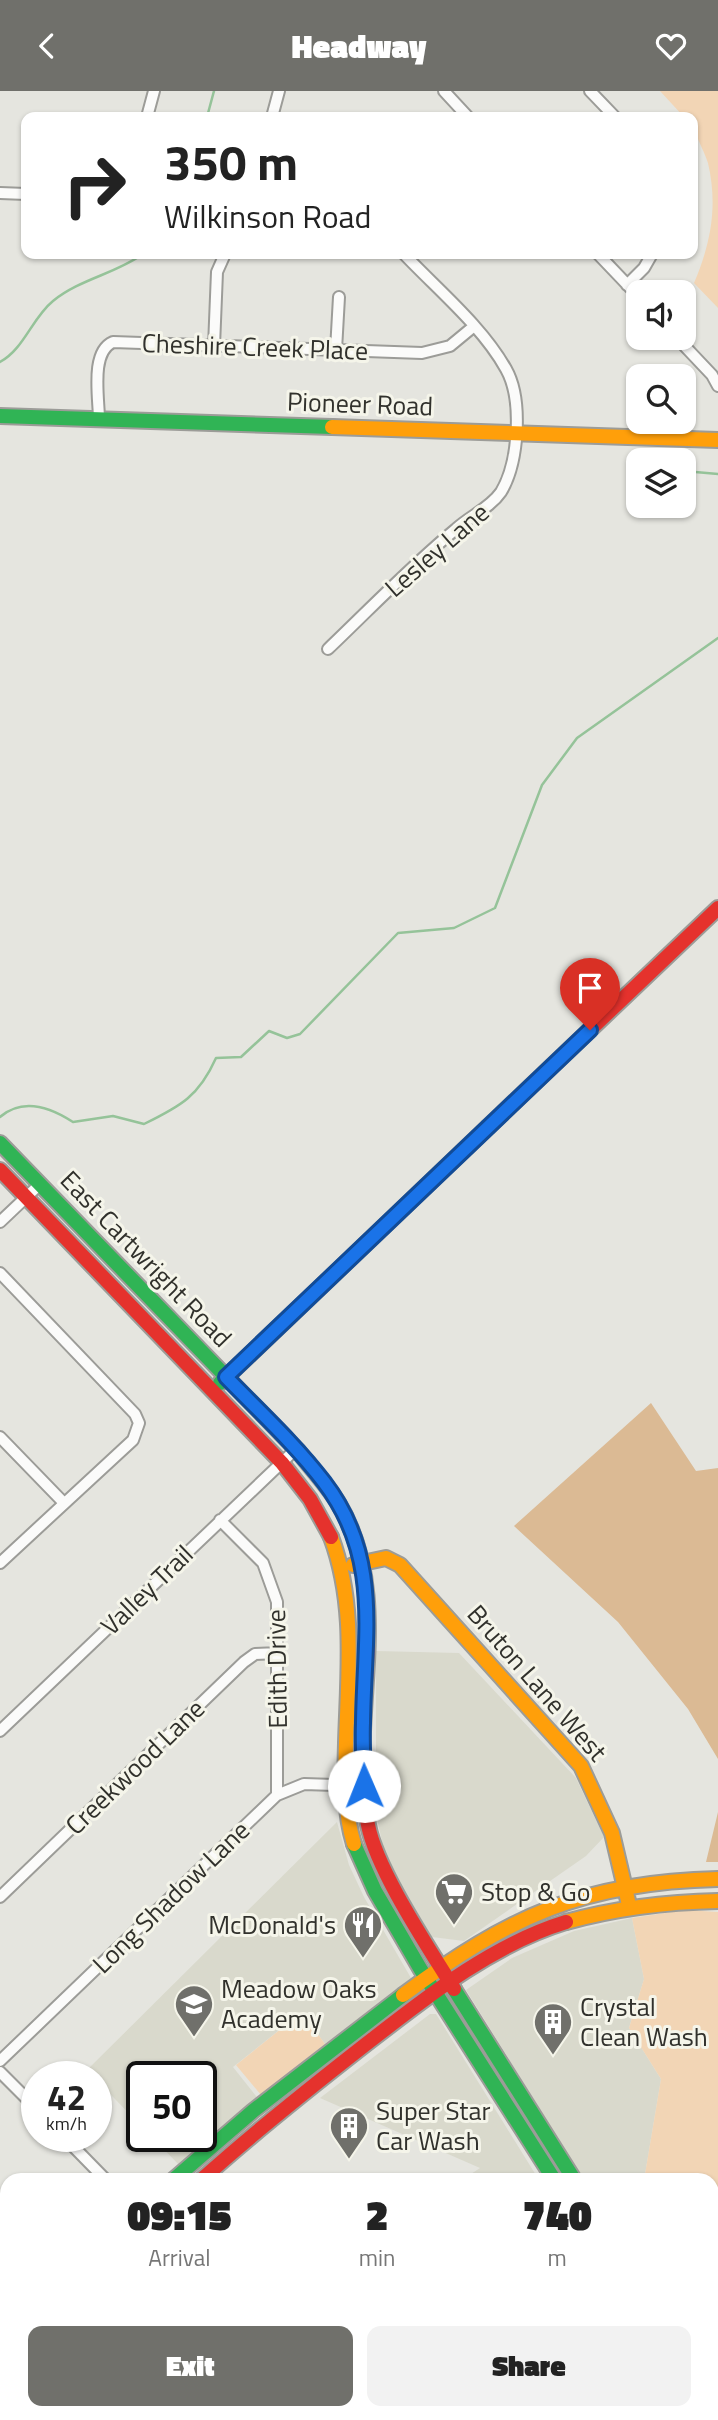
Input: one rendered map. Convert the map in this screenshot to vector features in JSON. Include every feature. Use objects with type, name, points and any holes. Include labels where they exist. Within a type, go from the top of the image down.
[{"type":"main road","name":"Pioneer Road","points":[[0,416],[718,440]]},
{"type":"main road","points":[[212,1391],[718,908]]},
{"type":"main road","name":"East Cartwright Road","points":[[0,1143],[296,1449],[338,1502],[363,1563],[369,1629],[363,1722],[364,1786],[373,1848],[440,1966],[570,2173]]},
{"type":"main road","name":"East Cartwright Road","points":[[0,1170],[282,1463],[317,1505],[338,1548],[348,1589],[351,1644],[346,1785],[352,1838],[375,1892],[424,1977],[550,2173]]},
{"type":"main road","name":"Bruton Lane West","points":[[343,1567],[386,1558],[400,1565],[581,1766],[598,1793],[614,1836],[629,1905]]},
{"type":"main road","points":[[182,2173],[424,1977],[503,1928],[547,1908],[625,1884],[718,1879]]},
{"type":"main road","points":[[210,2173],[433,1991],[529,1935],[569,1919],[629,1905],[718,1901]]},
{"type":"main road","points":[[307,2092],[314,2081],[342,2057],[339,2044]]},
{"type":"main road","points":[[542,2160],[556,2150]]},
{"type":"street","points":[[148,112],[154,91]]},
{"type":"street","points":[[273,112],[279,91]]},
{"type":"street","points":[[444,91],[463,112]]},
{"type":"street","points":[[590,91],[610,112]]},
{"type":"street","points":[[0,193],[21,194]]},
{"type":"street","points":[[214,346],[217,272],[223,259]]},
{"type":"street","name":"Lesley Lane","points":[[328,649],[456,528],[488,505],[500,493],[509,475],[518,417],[514,386],[498,356],[409,259]]},
{"type":"street","points":[[603,259],[626,284]]},
{"type":"street","points":[[632,280],[649,259]]},
{"type":"street","points":[[336,350],[339,297]]},
{"type":"street","name":"Cheshire Creek Place","points":[[99,419],[99,358],[108,344],[442,350],[473,327]]},
{"type":"street","points":[[688,350],[712,375],[718,386]]},
{"type":"street","points":[[0,1222],[40,1184]]},
{"type":"street","points":[[0,1273],[135,1414],[139,1423],[133,1440],[0,1563]]},
{"type":"street","points":[[0,1437],[64,1503]]},
{"type":"street","name":"Valley Trail","points":[[0,1731],[296,1449]]},
{"type":"street","name":"Edith Drive","points":[[220,1520],[263,1563],[277,1602],[277,1795]]},
{"type":"street","name":"Creekwood Lane","points":[[0,1897],[244,1662],[255,1654],[279,1653]]},
{"type":"street","name":"Long Shadow Lane","points":[[0,2061],[277,1795],[304,1784],[364,1786]]},
{"type":"street","points":[[0,2071],[21,2093]]},
{"type":"street","points":[[79,2152],[99,2173]]},
{"type":"shaded area","points":[[660,91],[718,91],[718,308],[696,285],[695,280],[709,239],[712,209],[708,163],[698,140],[698,112],[679,112]]},
{"type":"shaded area","points":[[651,1403],[696,1471],[718,1468],[718,1759],[688,1709],[618,1622],[514,1526]]},
{"type":"shaded area","points":[[376,1651],[459,1653],[576,1778],[604,1837],[586,1856],[464,1941],[432,1937],[386,1860],[376,1814]]},
{"type":"shaded area","points":[[718,1812],[718,1862],[706,1862]]},
{"type":"shaded area","points":[[337,1822],[349,1865],[364,1897],[411,1978],[325,2044],[302,2012],[233,2067],[260,2101],[217,2136],[217,2061],[126,2061],[126,2110],[112,2096],[112,2061],[96,2061]]},
{"type":"shaded area","points":[[685,1910],[718,1912],[718,2173],[645,2173],[661,2079],[629,2028],[644,1979],[632,1918]]},
{"type":"shaded area","points":[[632,1918],[644,1979],[629,2028],[661,2079],[645,2173],[580,2173],[466,1990],[512,1958],[574,1931]]},
{"type":"shaded area","points":[[302,2012],[325,2044],[261,2095],[236,2065]]},
{"type":"shaded area","points":[[430,2014],[436,2014],[535,2173],[472,2173],[480,2168],[320,2098]]},
{"type":"shaded area","points":[[166,2152],[197,2152],[180,2166]]},
{"type":"waterway","points":[[208,112],[214,91]]},
{"type":"waterway","points":[[0,362],[22,341],[46,308],[63,293],[135,259]]},
{"type":"waterway","points":[[696,472],[718,474]]},
{"type":"waterway","points":[[0,1117],[18,1107],[36,1106],[73,1122],[113,1116],[144,1124],[188,1099],[203,1082],[216,1058],[241,1057],[269,1031],[287,1038],[300,1034],[398,933],[454,928],[495,908],[542,785],[577,738],[718,638]]},
{"type":"traffic: fast","points":[[0,416],[332,427]]},
{"type":"traffic: fast","points":[[220,1383],[488,1127]]},
{"type":"traffic: fast","points":[[0,1143],[298,1451]]},
{"type":"traffic: fast","points":[[354,1844],[375,1891],[421,1970],[550,2173]]},
{"type":"traffic: fast","points":[[454,1989],[570,2173]]},
{"type":"traffic: fast","points":[[181,2173],[253,2111],[403,1995]]},
{"type":"traffic: slow","points":[[332,427],[718,440]]},
{"type":"traffic: slow","points":[[331,1537],[344,1588],[349,1639],[345,1781],[348,1819],[354,1844]]},
{"type":"traffic: slow","points":[[353,1565],[386,1558],[400,1565],[581,1766],[612,1833],[629,1905]]},
{"type":"traffic: slow","points":[[403,1995],[478,1944],[514,1924],[550,1909],[587,1896],[627,1887],[718,1879]]},
{"type":"traffic: slow","points":[[566,1922],[641,1907],[718,1901]]},
{"type":"traffic: jam","points":[[488,1127],[718,908]]},
{"type":"traffic: jam","points":[[0,1170],[282,1463],[310,1499],[331,1537]]},
{"type":"traffic: jam","points":[[298,1451],[337,1501],[355,1539],[364,1578],[368,1619],[362,1744],[363,1785],[373,1844],[405,1909],[454,1989]]},
{"type":"traffic: jam","points":[[209,2173],[300,2097],[433,1993],[484,1959],[538,1932],[566,1922]]},
{"type":"place","name":"Stop & Go","points":[[454,1926]]},
{"type":"place","name":"McDonald's","points":[[363,1959]]},
{"type":"place","name":"Meadow Oaks Academy","points":[[194,2038]]},
{"type":"place","name":"Crystal Clean Wash","points":[[553,2056]]},
{"type":"place","name":"Super Star Car Wash","points":[[349,2160]]},
{"type":"route","points":[[364,1786],[363,1722],[369,1629],[363,1563],[356,1542],[338,1502],[325,1483],[226,1377],[590,1030]]}]
